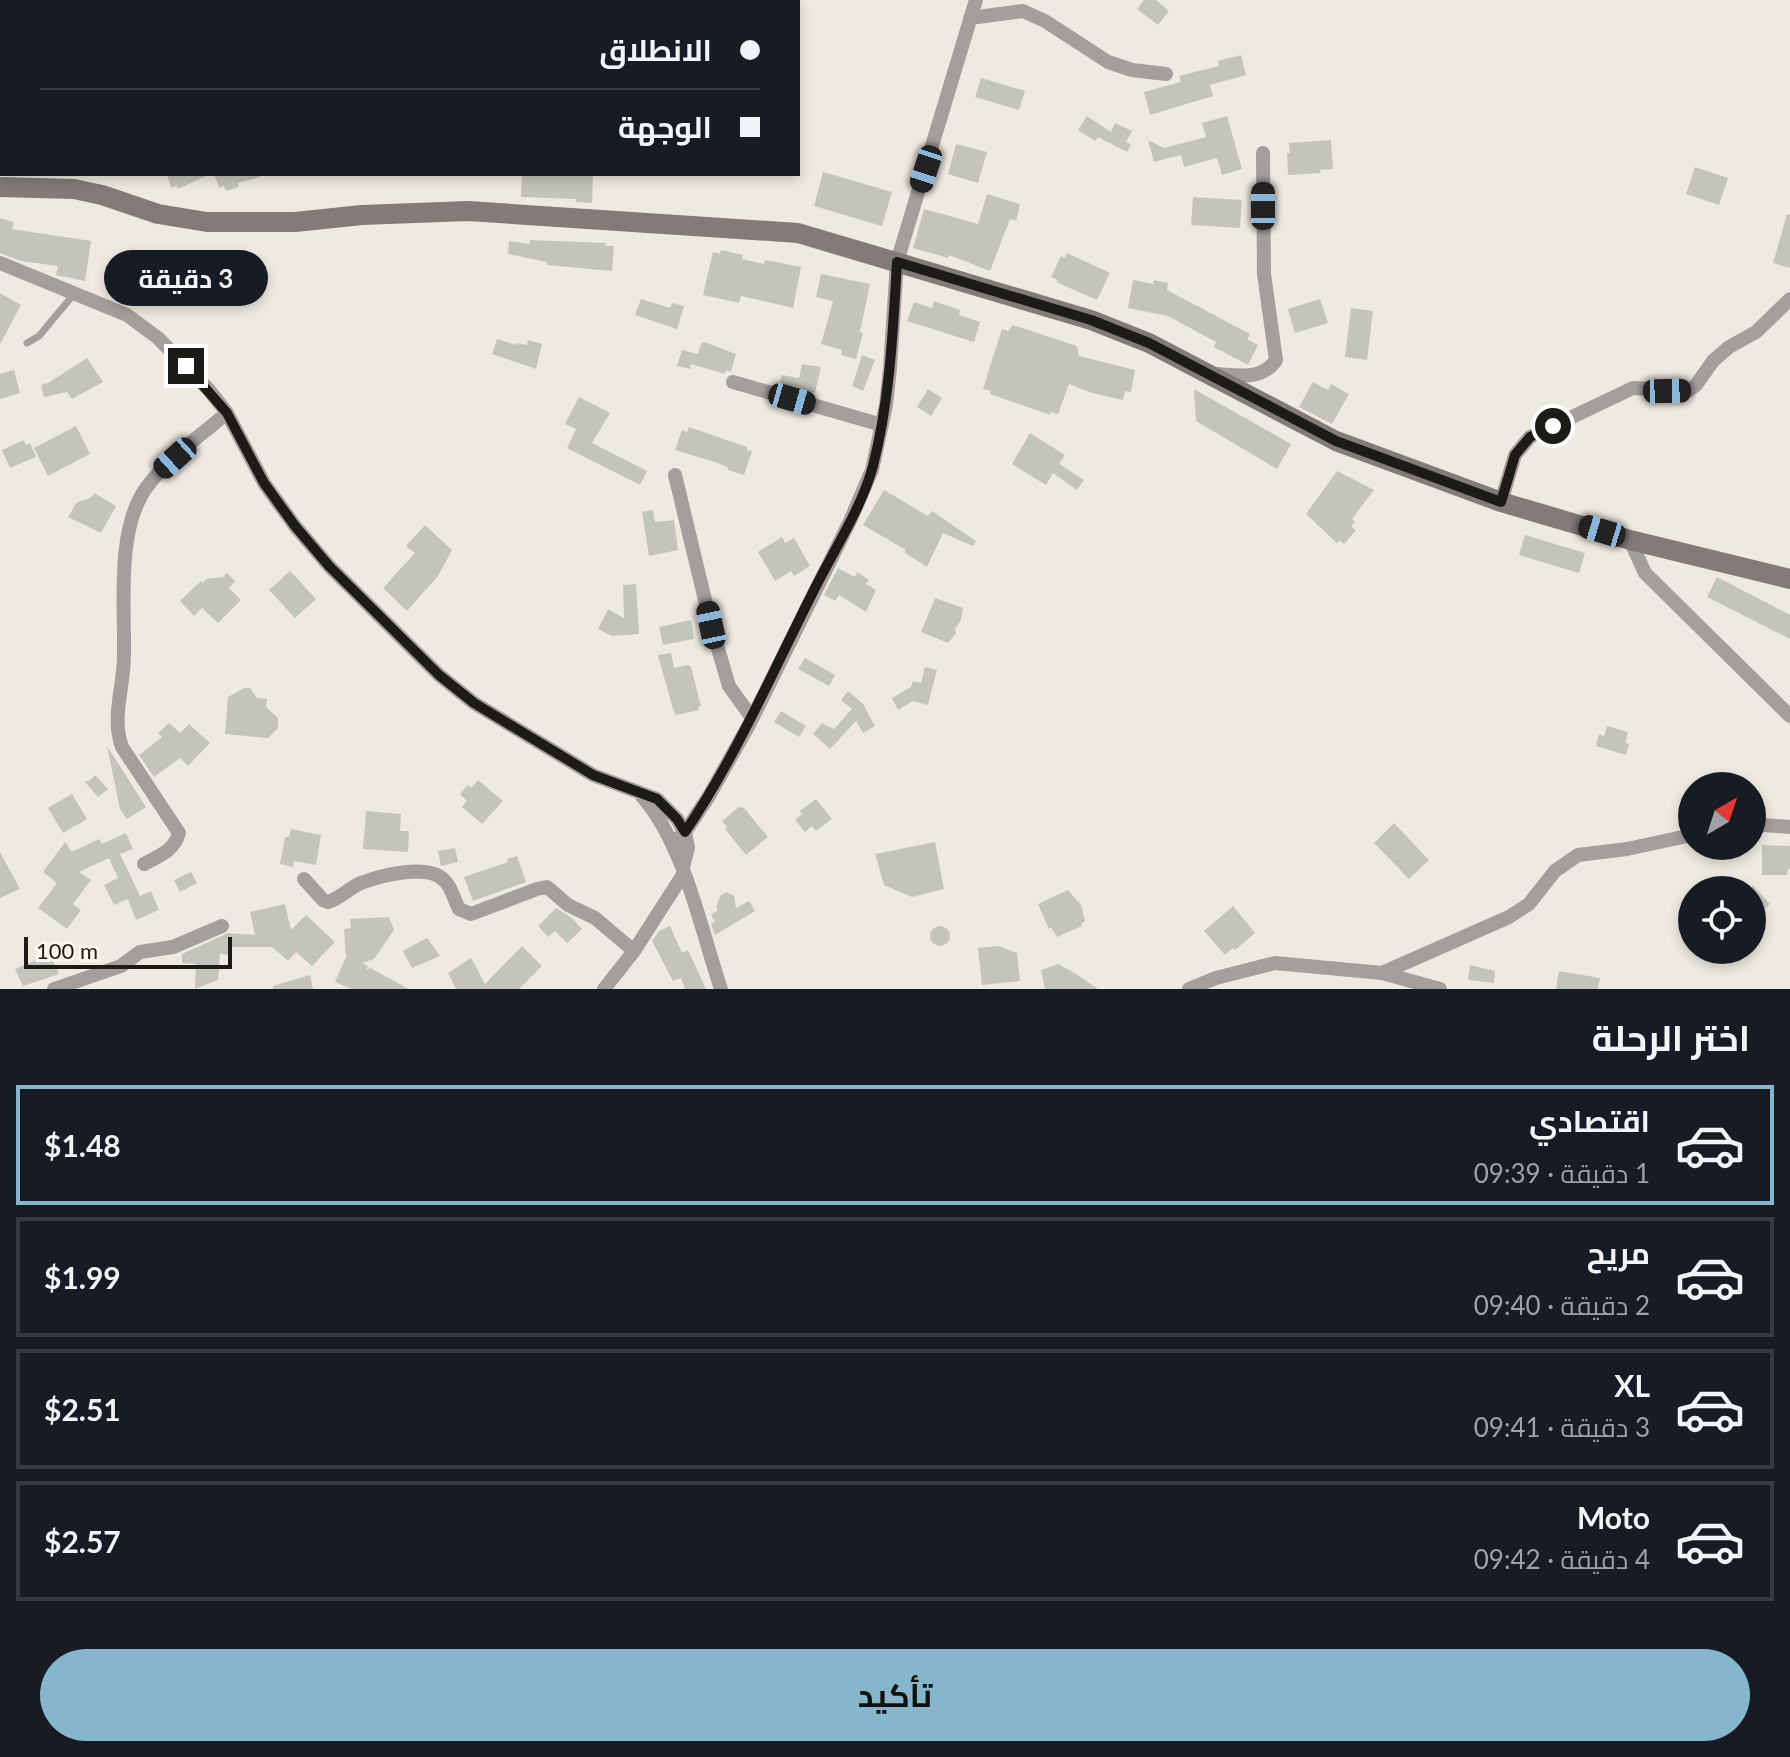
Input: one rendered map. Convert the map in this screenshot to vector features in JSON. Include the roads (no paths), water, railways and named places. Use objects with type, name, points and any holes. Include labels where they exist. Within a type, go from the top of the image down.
[{"type":"main road","points":[[0,187],[74,189],[158,214],[207,222],[295,222],[362,215],[468,211],[779,230],[821,238],[1091,320],[1149,343],[1336,441],[1501,502],[1630,540],[1790,579]]},
{"type":"street","points":[[673,843],[685,832],[715,788],[850,521],[872,470],[890,368],[897,262],[976,0]]},
{"type":"street","points":[[970,18],[1023,11],[1045,21],[1108,62],[1132,70],[1166,74]]},
{"type":"street","points":[[1211,374],[1262,374],[1276,360],[1264,274],[1263,153]]},
{"type":"street","points":[[0,263],[127,315],[158,338],[227,413],[264,483],[295,526],[329,566],[439,675],[474,703],[593,775],[657,799],[668,809],[685,832],[688,848],[683,870],[634,951],[604,989]]},
{"type":"street","points":[[1501,502],[1515,455],[1530,437],[1633,388],[1688,391],[1713,361],[1729,347],[1756,332],[1790,299]]},
{"type":"street","points":[[733,382],[882,425]]},
{"type":"street","points":[[144,864],[169,850],[179,833],[122,747],[117,733],[124,660],[123,586],[129,534],[145,489],[227,413]]},
{"type":"street","points":[[675,475],[729,686],[752,718]]},
{"type":"street","points":[[1630,540],[1645,573],[1790,716]]},
{"type":"street","points":[[641,794],[658,815],[673,843],[721,989]]},
{"type":"street","points":[[1766,825],[1790,827]]},
{"type":"street","points":[[1382,973],[1509,917],[1529,904],[1567,860],[1578,855],[1678,838]]},
{"type":"street","points":[[304,879],[328,902],[359,884],[422,870],[431,871],[447,882],[459,909],[471,914],[547,887],[562,901],[595,918],[634,951]]},
{"type":"street","points":[[54,989],[121,966],[140,952],[173,947],[222,926]]},
{"type":"street","points":[[1189,989],[1240,971],[1275,963],[1382,973],[1440,989]]},
{"type":"lane","points":[[27,343],[39,336],[75,292]]}]
